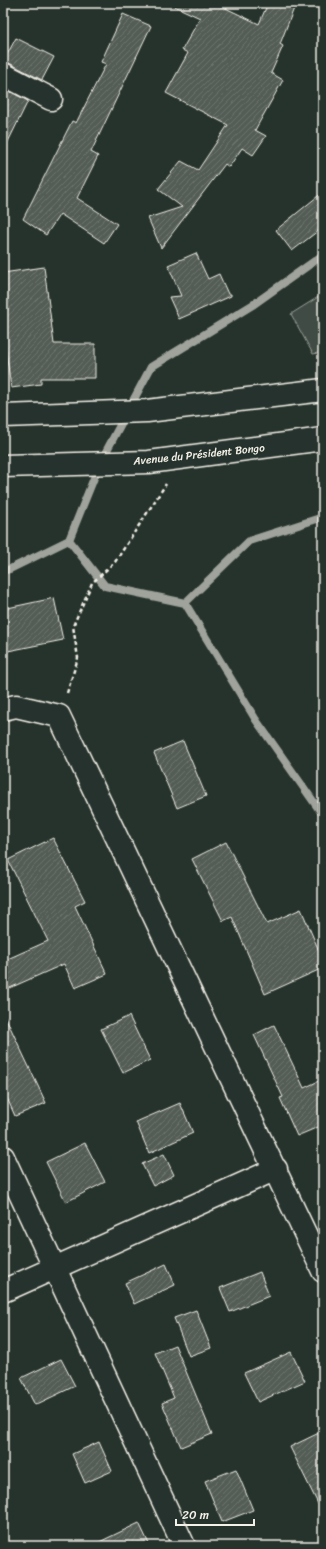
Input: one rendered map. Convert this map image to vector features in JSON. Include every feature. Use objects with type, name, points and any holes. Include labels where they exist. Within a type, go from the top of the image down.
[{"type":"street","points":[[3,74],[51,99]]},
{"type":"street","points":[[3,416],[147,411],[323,390]]},
{"type":"street","name":"Avenue du Président Bongo","points":[[3,466],[148,462],[323,439]]},
{"type":"street","points":[[3,709],[16,706],[59,716],[276,1169],[323,1271]]},
{"type":"street","points":[[3,1157],[56,1267],[184,1546]]},
{"type":"street","points":[[3,1291],[276,1169]]},
{"type":"path","points":[[59,716],[78,658],[73,626],[92,583],[115,562],[183,458]]},
{"type":"shaded area","points":[[323,294],[323,352],[313,354],[291,314]]},
{"type":"building","points":[[168,3],[215,3],[259,24],[268,3],[296,3],[280,44],[283,46],[271,73],[283,80],[255,130],[266,136],[253,155],[242,148],[229,167],[225,164],[161,248],[148,218],[182,207],[158,189],[181,161],[198,170],[228,125],[166,93],[188,53],[182,50],[200,18]]},
{"type":"building","points":[[123,14],[151,26],[91,152],[98,156],[77,198],[117,224],[104,243],[60,214],[46,235],[23,219],[72,121],[76,123],[106,64],[101,62]]},
{"type":"building","points":[[16,38],[54,57],[42,80],[9,63],[3,62]]},
{"type":"building","points":[[3,88],[28,101],[3,152]]},
{"type":"building","points":[[323,192],[323,227],[292,251],[276,230]]},
{"type":"building","points":[[196,253],[208,279],[219,274],[228,294],[231,294],[231,296],[179,319],[169,297],[181,296],[168,265]]},
{"type":"building","points":[[44,267],[54,344],[95,344],[95,378],[41,378],[41,384],[11,388],[3,328],[3,273]]},
{"type":"building","points":[[54,598],[63,640],[3,652],[3,609]]},
{"type":"building","points":[[183,741],[206,796],[177,808],[154,753]]},
{"type":"building","points":[[53,838],[85,901],[75,906],[107,974],[75,988],[64,964],[3,991],[3,961],[48,941],[8,860]]},
{"type":"building","points":[[226,842],[267,924],[301,909],[323,960],[323,968],[265,994],[232,917],[223,921],[192,859]]},
{"type":"building","points":[[3,1012],[46,1103],[15,1116],[3,1089]]},
{"type":"building","points":[[129,1016],[150,1060],[123,1073],[101,1029]]},
{"type":"building","points":[[274,1025],[304,1088],[323,1079],[323,1125],[297,1136],[280,1098],[283,1097],[254,1035]]},
{"type":"building","points":[[180,1103],[193,1133],[149,1153],[136,1122]]},
{"type":"building","points":[[85,1143],[105,1182],[66,1202],[46,1162]]},
{"type":"building","points":[[164,1154],[174,1175],[153,1186],[142,1164]]},
{"type":"building","points":[[166,1264],[175,1285],[134,1304],[125,1283]]},
{"type":"building","points":[[260,1272],[269,1296],[230,1312],[220,1288]]},
{"type":"building","points":[[196,1310],[211,1348],[189,1356],[174,1318]]},
{"type":"building","points":[[175,1345],[212,1434],[181,1447],[162,1403],[174,1398],[155,1353]]},
{"type":"building","points":[[291,1352],[305,1381],[258,1402],[244,1373]]},
{"type":"building","points":[[61,1359],[75,1386],[35,1405],[21,1378]]},
{"type":"building","points":[[323,1431],[323,1514],[290,1447]]},
{"type":"building","points":[[99,1442],[112,1471],[85,1483],[72,1454]]},
{"type":"building","points":[[236,1469],[253,1510],[222,1522],[205,1481]]},
{"type":"building","points":[[139,1523],[150,1546],[91,1546]]},
{"type":"waterway","points":[[3,571],[69,540],[100,463],[151,367],[254,304],[323,255]]},
{"type":"waterway","points":[[185,603],[249,541],[323,517]]},
{"type":"waterway","points":[[69,540],[105,586],[185,603],[256,720],[323,815]]}]
